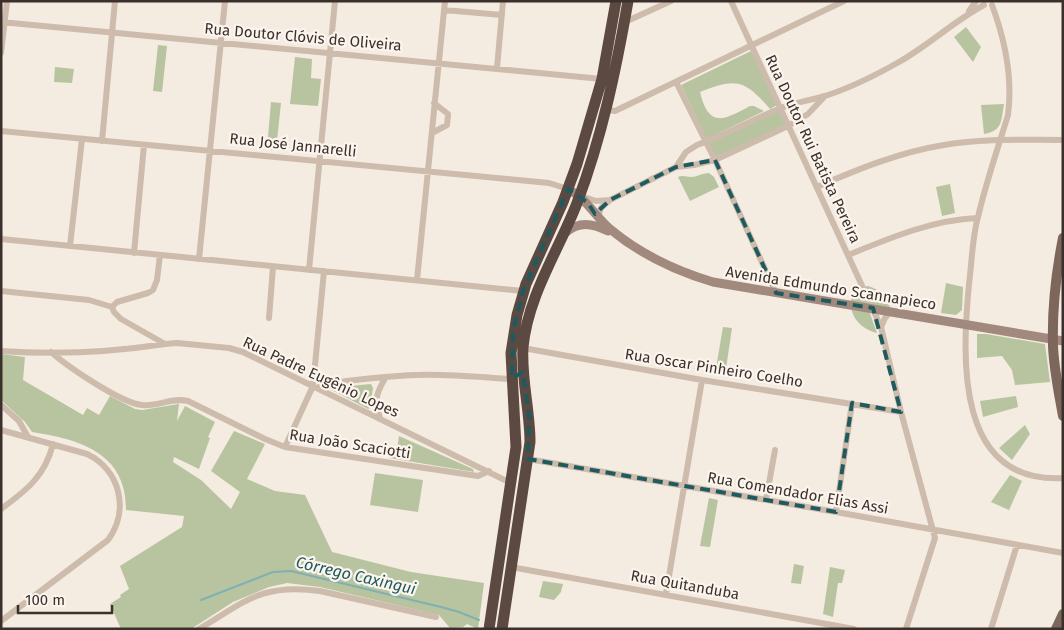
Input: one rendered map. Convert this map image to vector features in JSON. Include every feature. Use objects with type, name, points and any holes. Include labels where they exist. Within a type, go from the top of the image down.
[{"type":"highway","points":[[489,629],[517,436],[511,353],[513,332],[524,292],[568,189],[602,79],[616,1]]},
{"type":"highway","points":[[502,629],[528,460],[530,428],[523,348],[538,290],[580,196],[607,110],[628,1]]},
{"type":"main road","name":"Rua José Jannarelli","points":[[568,189],[580,196]]},
{"type":"main road","name":"Avenida Edmundo Scannapieco","points":[[580,196],[615,233],[644,252],[687,274],[737,287],[1058,340]]},
{"type":"main road","name":"Avenida Edmundo Scannapieco","points":[[563,236],[571,228],[584,224],[591,224],[615,233]]},
{"type":"main road","points":[[1063,238],[1056,280],[1058,340],[1056,372],[1063,416]]},
{"type":"main road","points":[[1056,629],[1063,614]]},
{"type":"street","points":[[1,53],[6,1]]},
{"type":"street","points":[[102,141],[115,1]]},
{"type":"street","points":[[199,259],[225,1]]},
{"type":"street","points":[[309,270],[335,1]]},
{"type":"street","points":[[417,280],[445,1]]},
{"type":"street","points":[[497,68],[504,1]]},
{"type":"street","points":[[624,22],[671,1]]},
{"type":"street","name":"Rua Doutor Rui Batista Pereira","points":[[731,1],[881,327],[901,412],[933,530]]},
{"type":"street","points":[[607,110],[616,111],[844,1]]},
{"type":"street","points":[[676,167],[686,152],[706,142],[780,108],[800,101],[825,96],[853,85],[899,62],[934,39],[980,3],[994,3],[1009,78],[1010,98],[1008,115],[977,218],[966,324],[966,373],[969,398],[982,437],[1002,461],[1017,470],[1038,476],[1063,478]]},
{"type":"street","points":[[444,10],[502,15]]},
{"type":"street","name":"Rua Doutor Clóvis de Oliveira","points":[[3,22],[602,79]]},
{"type":"street","points":[[676,82],[715,160],[776,293]]},
{"type":"street","points":[[598,217],[601,208],[610,200],[676,167],[694,166],[715,160],[788,126],[808,114],[825,96]]},
{"type":"street","points":[[432,133],[447,125],[448,119],[448,114],[434,103]]},
{"type":"street","name":"Rua José Jannarelli","points":[[1,131],[549,184],[568,189]]},
{"type":"street","points":[[70,246],[82,139]]},
{"type":"street","points":[[817,187],[855,170],[918,150],[945,145],[1000,140],[1063,140]]},
{"type":"street","points":[[134,253],[144,145]]},
{"type":"street","points":[[580,196],[596,200],[610,200]]},
{"type":"street","points":[[848,255],[894,236],[931,225],[977,218]]},
{"type":"street","points":[[1,239],[524,292]]},
{"type":"street","points":[[112,307],[117,302],[153,290],[157,280],[160,255]]},
{"type":"street","points":[[269,318],[273,267]]},
{"type":"street","points":[[284,447],[316,387],[324,272]]},
{"type":"street","points":[[1,291],[89,300],[112,307],[114,312],[122,318],[165,344]]},
{"type":"street","points":[[881,327],[891,311]]},
{"type":"street","name":"Rua Padre Eugênio Lopes","points":[[1,351],[109,351],[177,342],[236,350],[489,471],[511,484]]},
{"type":"street","name":"Rua Oscar Pinheiro Coelho","points":[[523,348],[702,380],[901,412]]},
{"type":"street","name":"Rua João Scaciotti","points":[[51,352],[77,372],[134,404],[149,406],[174,400],[188,401],[284,447],[478,476],[489,471]]},
{"type":"street","points":[[316,387],[322,384],[386,377],[436,375],[512,378],[524,372]]},
{"type":"street","points":[[380,418],[376,400],[379,388],[386,377]]},
{"type":"street","points":[[370,414],[373,407],[376,384],[374,378]]},
{"type":"street","points":[[666,594],[702,380]]},
{"type":"street","points":[[836,512],[852,403]]},
{"type":"street","points":[[1,405],[19,421],[28,437]]},
{"type":"street","points":[[1,430],[94,457],[102,462],[115,481],[120,501],[117,525],[108,540],[1,621]]},
{"type":"street","points":[[1,509],[36,480],[50,459],[53,444]]},
{"type":"street","points":[[766,500],[776,450]]},
{"type":"street","name":"Rua Comendador Elias Assi","points":[[528,460],[836,512],[1063,553]]},
{"type":"street","points":[[906,628],[935,538],[933,530]]},
{"type":"street","points":[[991,629],[1017,545]]},
{"type":"street","name":"Rua Quitanduba","points":[[511,567],[854,629]]},
{"type":"street","points":[[199,629],[250,598],[281,589],[302,588],[320,591],[436,617]]},
{"type":"highlighted area","points":[[715,160],[776,293],[873,308],[901,412],[852,403],[836,512],[528,459],[529,415],[523,372],[512,378],[513,332],[523,291],[568,189],[588,203],[595,214],[610,200],[676,167]]},
{"type":"green space","points":[[966,27],[981,47],[973,62],[954,37]]},
{"type":"green space","points":[[158,45],[167,46],[162,92],[153,91]]},
{"type":"green space","points":[[751,51],[777,105],[770,109],[753,92],[739,84],[731,83],[700,92],[708,112],[719,118],[732,115],[750,106],[764,111],[707,139],[681,85]]},
{"type":"green space","points":[[295,57],[312,59],[311,78],[321,79],[318,106],[290,104]]},
{"type":"green space","points":[[55,67],[74,69],[72,83],[54,82]]},
{"type":"green space","points":[[271,102],[281,103],[276,150],[267,149]]},
{"type":"green space","points":[[1004,104],[998,127],[990,133],[984,134],[981,105]]},
{"type":"green space","points":[[780,108],[788,126],[715,160],[705,142]]},
{"type":"green space","points":[[709,173],[714,177],[719,187],[690,201],[678,177],[693,177]]},
{"type":"green space","points":[[950,184],[955,213],[942,216],[936,187]]},
{"type":"green space","points":[[946,283],[963,287],[962,310],[956,315],[941,313]]},
{"type":"green space","points":[[868,286],[882,294],[891,309],[867,305],[877,333],[863,327],[854,316],[852,310],[852,296],[855,289]]},
{"type":"green space","points":[[723,327],[732,328],[725,375],[715,374]]},
{"type":"green space","points":[[977,334],[1045,344],[1050,382],[1015,385],[1012,370],[1002,356],[977,358]]},
{"type":"green space","points":[[1,354],[25,357],[23,380],[83,415],[87,408],[99,415],[110,396],[135,409],[142,410],[179,404],[177,421],[185,406],[215,422],[208,437],[210,438],[199,469],[174,457],[173,462],[201,480],[231,509],[240,492],[211,471],[234,431],[265,444],[247,479],[275,491],[305,495],[332,552],[411,572],[484,583],[478,629],[467,624],[463,627],[450,628],[439,615],[320,587],[287,583],[269,587],[233,602],[191,629],[121,629],[110,604],[129,589],[120,566],[182,527],[184,516],[126,510],[124,491],[118,475],[109,462],[97,452],[67,439],[32,432],[25,422],[1,400]]},
{"type":"green space","points":[[371,384],[373,388],[370,408],[368,409],[328,388]]},
{"type":"green space","points":[[1016,396],[1018,407],[983,417],[980,401]]},
{"type":"green space","points":[[1025,425],[1030,434],[1012,460],[999,448]]},
{"type":"green space","points":[[399,436],[473,469],[474,472],[389,458],[397,449]]},
{"type":"green space","points":[[375,473],[423,480],[418,512],[370,505]]},
{"type":"green space","points":[[1010,475],[1022,481],[1009,510],[991,502]]},
{"type":"green space","points":[[709,498],[718,500],[710,547],[700,546]]},
{"type":"green space","points":[[794,564],[804,566],[801,584],[791,583]]},
{"type":"green space","points":[[830,567],[845,570],[842,583],[838,583],[833,617],[823,614]]},
{"type":"green space","points":[[543,581],[563,584],[561,592],[554,600],[539,597]]},
{"type":"waterway","name":"Córrego Caxingui","points":[[201,600],[273,572],[291,571],[441,607],[479,620]]}]
